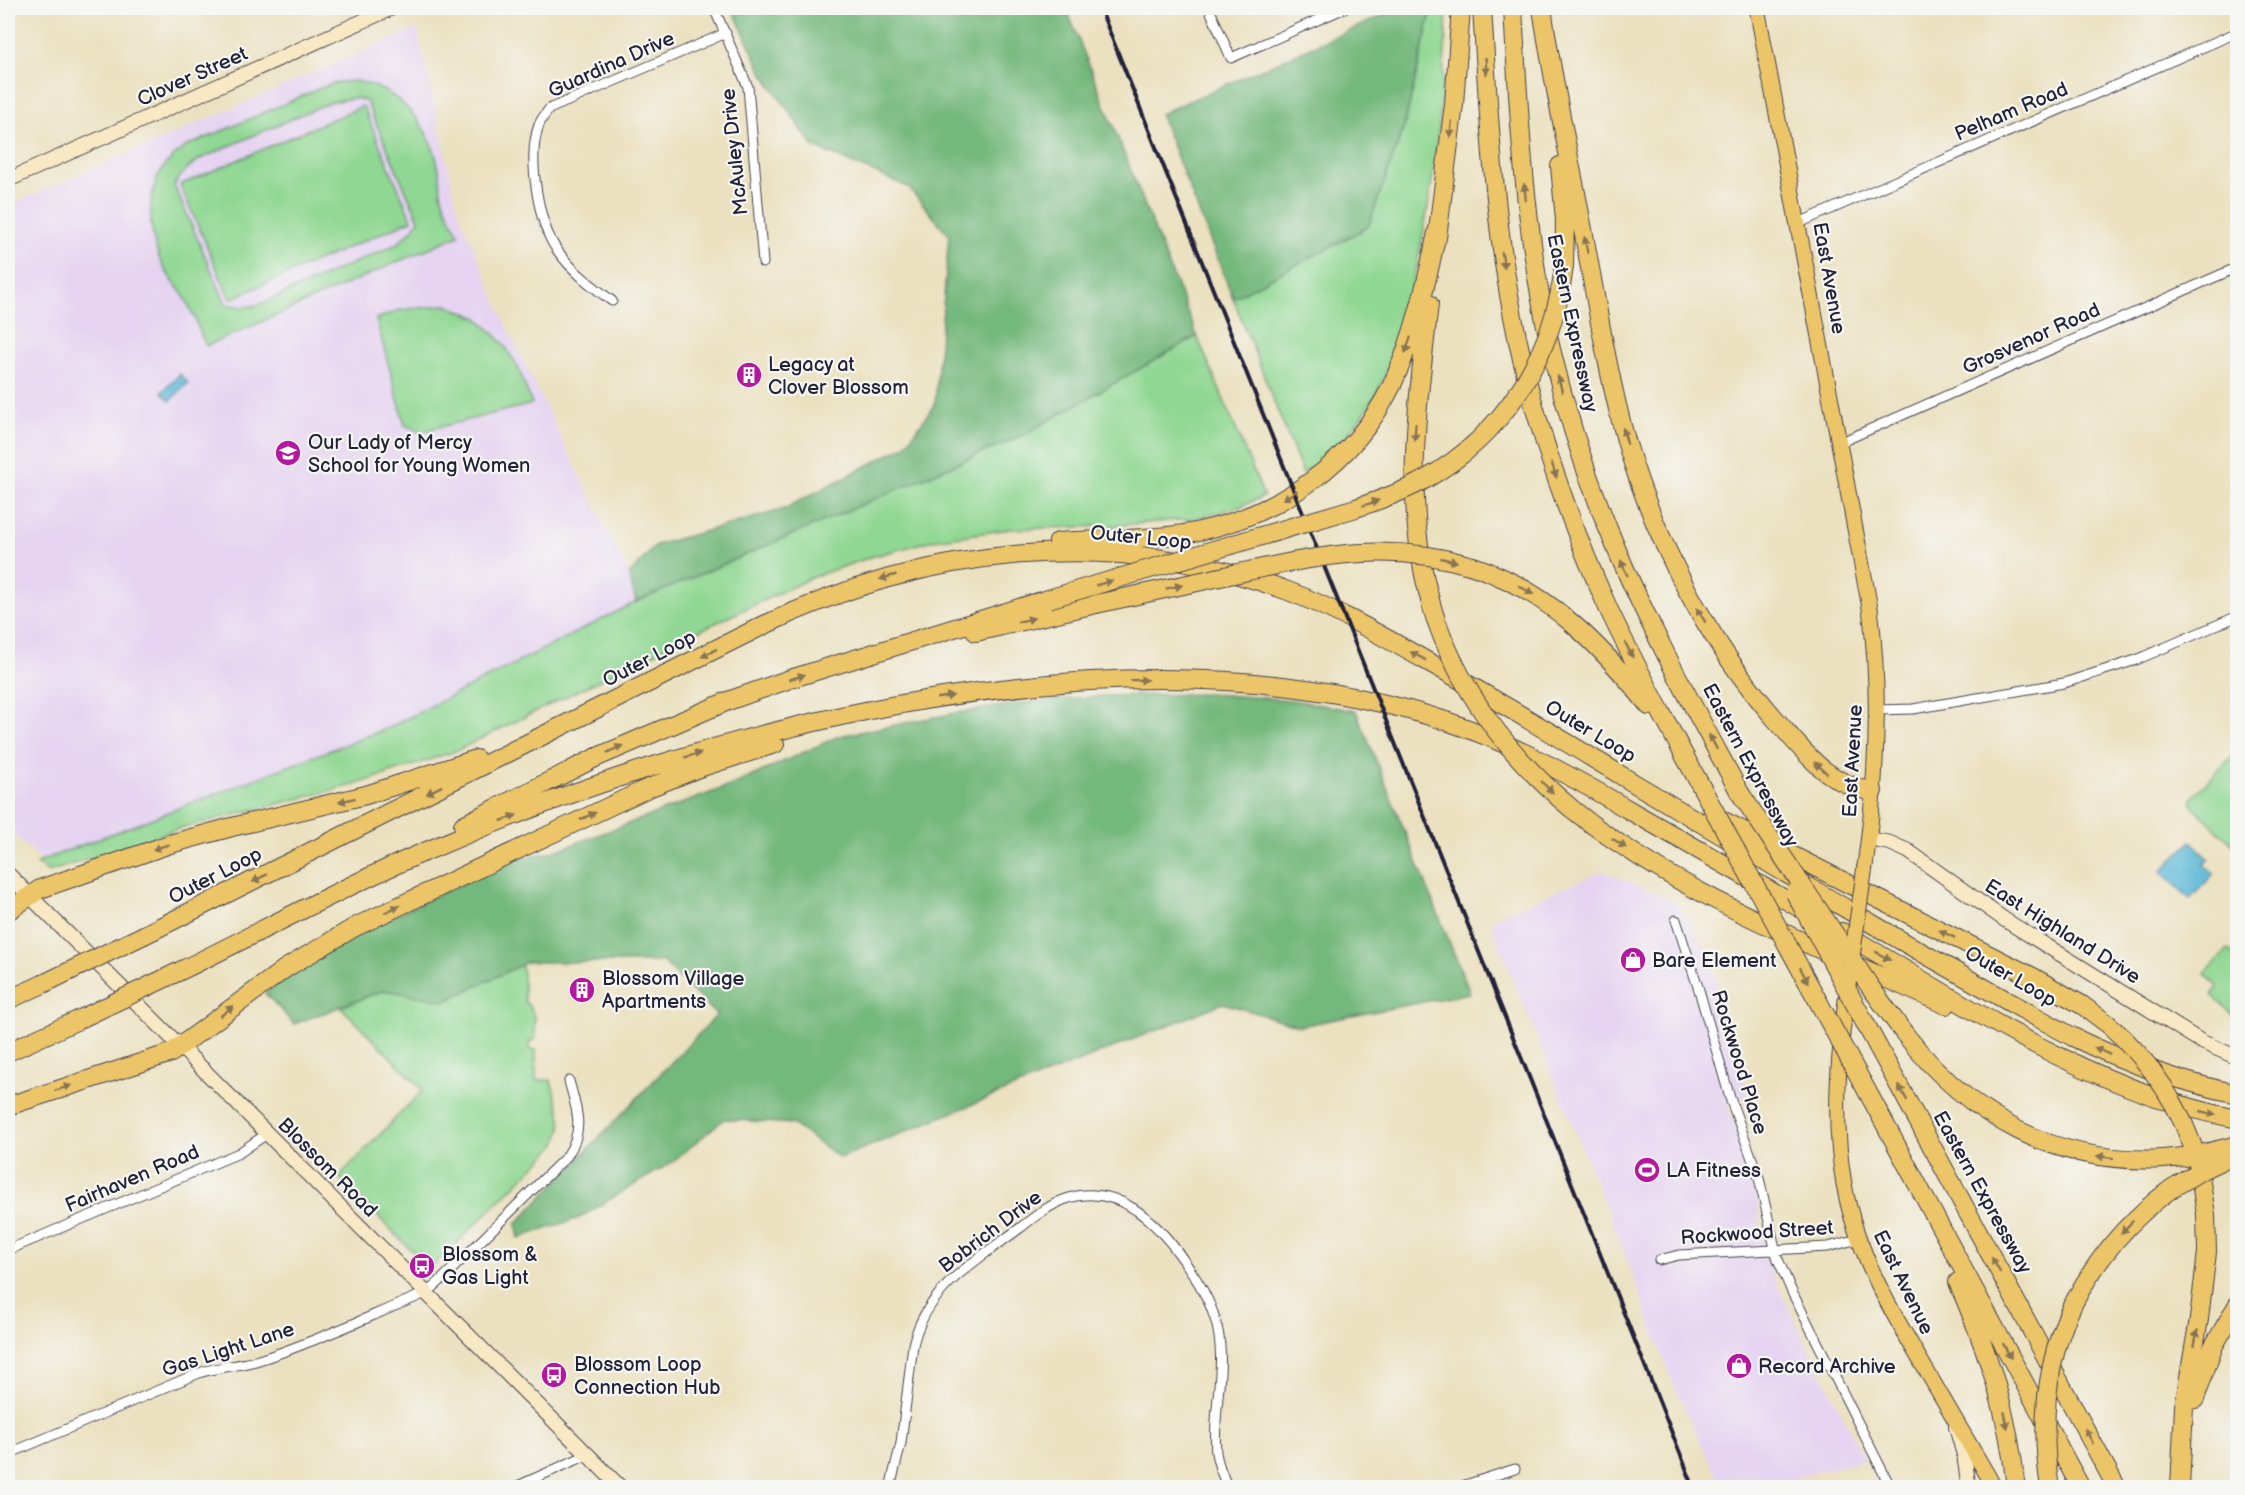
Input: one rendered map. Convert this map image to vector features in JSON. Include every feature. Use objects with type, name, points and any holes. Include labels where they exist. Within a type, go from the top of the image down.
[{"type":"highway","points":[[1461,8],[1454,104],[1416,420],[1413,478],[1418,546],[1435,617],[1456,667],[1492,726],[1526,766],[1572,809],[1640,857],[1727,906],[2135,1091],[2187,1108],[2238,1119]]},
{"type":"highway","points":[[1482,8],[1490,141],[1502,250],[1517,338],[1559,485],[1595,577],[1627,646],[1685,757],[2081,1488]]},
{"type":"highway","name":"Eastern Expressway","points":[[1513,8],[1528,213],[1545,322],[1566,408],[1594,492],[1627,574],[1665,654],[2117,1488]]},
{"type":"highway","points":[[8,1052],[180,971],[339,891],[548,781],[625,744],[728,701],[960,625],[1362,506],[1401,492],[1438,472],[1482,436],[1505,411],[1523,386],[1548,334],[1559,300],[1564,266],[1564,211],[1542,8]]},
{"type":"highway","points":[[1545,32],[1616,396],[1632,459],[1663,539],[1706,623],[1765,707],[1828,774],[1846,786],[1873,791]]},
{"type":"highway","points":[[945,563],[987,552],[1031,545],[1158,537],[1207,529],[1264,510],[1308,484],[1334,463],[1351,445],[1376,413],[1388,392],[1412,334],[1438,228]]},
{"type":"highway","points":[[846,662],[1271,566],[1350,552],[1412,553],[1473,566],[1506,579],[1557,610],[1582,630],[1633,686],[1685,757]]},
{"type":"highway","name":"Outer Loop","points":[[8,1000],[144,935],[798,609],[870,582],[945,563],[1010,555],[1098,553],[1164,560],[1239,575],[1290,592],[1341,615],[1390,640],[1524,717],[1757,857],[2073,1037],[2154,1072],[2238,1094]]},
{"type":"highway","points":[[339,891],[441,845],[627,775],[776,732],[906,704],[960,695],[1082,682],[1171,680],[1282,686],[1391,705],[1476,731],[1536,759],[2055,1054]]},
{"type":"highway","points":[[8,1106],[166,1055],[181,1047],[264,982],[319,947],[388,911],[611,805],[699,768],[906,704]]},
{"type":"highway","points":[[1524,717],[1798,860],[2043,982],[2108,1024],[2137,1051],[2162,1083],[2184,1124],[2198,1163],[2206,1215],[2207,1252],[2200,1313],[2188,1380],[2180,1458],[2180,1488]]},
{"type":"highway","points":[[8,911],[54,884],[170,844],[406,783],[562,727]]},
{"type":"highway","points":[[1740,793],[1871,988],[1904,1033],[1925,1059],[1962,1095],[1988,1114],[2024,1134],[2054,1146],[2095,1156],[2133,1160],[2163,1159],[2193,1156],[2238,1145]]},
{"type":"highway","points":[[2050,1488],[2044,1438],[2047,1389],[2055,1350],[2072,1306],[2091,1272],[2116,1240],[2144,1211],[2171,1189],[2238,1152]]},
{"type":"highway","points":[[1919,1188],[1991,1364],[2003,1408],[2016,1488]]},
{"type":"highway","points":[[2180,1458],[2190,1428],[2204,1368],[2220,1334],[2238,1304]]},
{"type":"main road","name":"East Avenue","points":[[1757,8],[1870,608],[1875,651],[1877,711],[1869,839],[1840,1049],[1837,1118],[1844,1186],[1858,1239],[1889,1307],[1995,1488]]},
{"type":"street","name":"Clover Street","points":[[8,180],[392,8]]},
{"type":"street","name":"McAuley Drive","points":[[714,8],[748,87],[763,263]]},
{"type":"street","points":[[1209,8],[1231,58],[1345,8]]},
{"type":"street","name":"Pelham Road","points":[[1798,223],[2238,32]]},
{"type":"street","name":"Guardina Drive","points":[[612,301],[581,277],[556,249],[538,203],[533,159],[539,125],[549,109],[726,33]]},
{"type":"street","name":"Grosvenor Road","points":[[1839,443],[2238,267]]},
{"type":"street","points":[[1877,711],[1913,709],[2042,688],[2076,680],[2136,660],[2238,616]]},
{"type":"street","name":"East Highland Drive","points":[[1869,839],[1890,843],[1908,851],[2005,920],[2202,1042],[2238,1058]]},
{"type":"street","name":"Blossom Road","points":[[8,874],[621,1488]]},
{"type":"street","name":"Rockwood Place","points":[[1676,920],[1730,1098],[1759,1178],[1775,1250],[1792,1292],[1891,1488]]},
{"type":"street","name":"Gas Light Lane","points":[[8,1454],[199,1373],[287,1351],[426,1293],[567,1156],[576,1142],[579,1125],[569,1081]]},
{"type":"street","name":"Fairhaven Road","points":[[8,1250],[238,1153],[268,1133]]},
{"type":"street","name":"Bobrich Drive","points":[[890,1488],[901,1443],[916,1330],[930,1303],[960,1273],[1048,1208],[1066,1199],[1092,1196],[1123,1202],[1147,1217],[1173,1246],[1194,1276],[1212,1308],[1220,1345],[1216,1455],[1228,1488]]},
{"type":"street","name":"Rockwood Street","points":[[1659,1260],[1679,1255],[1828,1246],[1858,1239]]},
{"type":"street","points":[[1950,1411],[1964,1455],[1969,1488]]},
{"type":"street","points":[[513,1488],[587,1455]]},
{"type":"street","points":[[1456,1488],[1515,1468]]},
{"type":"shaded area","name":"Our Lady of Mercy School for Young Women","points":[[417,28],[458,211],[509,332],[629,575],[636,602],[388,728],[43,860],[8,831],[8,206]]},
{"type":"shaded area","points":[[1603,871],[1668,898],[1680,908],[1709,955],[1748,1097],[1726,1103],[1755,1181],[1765,1261],[1865,1460],[1758,1487],[1728,1487],[1715,1473],[1672,1381],[1622,1246],[1492,927],[1495,917]]},
{"type":"green space","points":[[732,8],[1066,8],[1197,336],[1023,435],[636,602],[629,575],[656,545],[782,510],[905,446],[935,404],[949,235],[908,187],[814,147],[763,74]]},
{"type":"green space","points":[[1400,8],[1432,8],[1404,127],[1368,227],[1233,298],[1160,114]]},
{"type":"green space","points":[[1432,8],[1447,8],[1441,110],[1421,245],[1402,328],[1392,360],[1369,406],[1339,443],[1303,474],[1233,298],[1368,227],[1404,127]]},
{"type":"green space","points":[[356,81],[372,85],[399,101],[411,112],[429,139],[435,154],[440,173],[442,198],[459,235],[206,346],[190,307],[164,268],[155,246],[151,209],[159,174],[167,163],[185,147],[339,82]],"holes":[[[355,98],[366,101],[419,220],[413,229],[397,244],[258,305],[244,307],[226,304],[174,185],[186,170],[200,159],[330,102]]]},
{"type":"green space","points":[[363,106],[412,220],[230,299],[180,185]]},
{"type":"green space","points":[[446,305],[478,318],[503,343],[517,365],[532,404],[420,432],[405,425],[376,319],[400,310]]},
{"type":"green space","points":[[1197,336],[1264,496],[1237,508],[1192,519],[1110,526],[1010,529],[934,540],[874,556],[813,577],[456,751],[354,785],[181,828],[49,872],[36,864],[388,728],[636,602],[1023,435]]},
{"type":"green space","points":[[1211,694],[1293,700],[1356,711],[1470,993],[1300,1026],[1223,1003],[840,1158],[792,1124],[724,1119],[671,1163],[579,1218],[519,1238],[516,1224],[717,1015],[663,962],[527,962],[445,1001],[384,990],[294,1024],[265,993],[295,970],[389,918],[511,860],[555,851],[737,783],[839,736],[956,713],[1030,702],[1105,696]]},
{"type":"green space","points":[[2237,751],[2237,849],[2192,805],[2192,798]]},
{"type":"green space","points":[[2228,949],[2237,958],[2235,971],[2238,973],[2237,1019],[2212,995],[2218,987],[2205,974]]},
{"type":"green space","points":[[522,964],[525,1003],[528,1004],[535,1018],[535,1040],[530,1040],[530,1050],[536,1050],[536,1080],[551,1080],[561,1116],[560,1133],[551,1150],[430,1269],[339,1177],[423,1090],[341,1007],[384,990],[446,1001]]},
{"type":"water","points":[[180,374],[188,383],[170,401],[162,392]]},
{"type":"water","points":[[2191,841],[2209,859],[2204,865],[2214,874],[2190,899],[2161,871]]},
{"type":"railway","points":[[1100,8],[1694,1488]]},
{"type":"place","name":"Legacy at Clover Blossom","points":[[749,375]]},
{"type":"place","name":"Our Lady of Mercy School for Young Women","points":[[288,453]]},
{"type":"place","name":"Bare Element","points":[[1633,960]]},
{"type":"place","name":"Blossom Village Apartments","points":[[582,990]]},
{"type":"place","name":"LA Fitness","points":[[1647,1170]]},
{"type":"place","name":"Blossom & Gas Light","points":[[422,1266]]},
{"type":"place","name":"Record Archive","points":[[1739,1366]]},
{"type":"place","name":"Blossom Loop Connection Hub","points":[[554,1375]]}]
